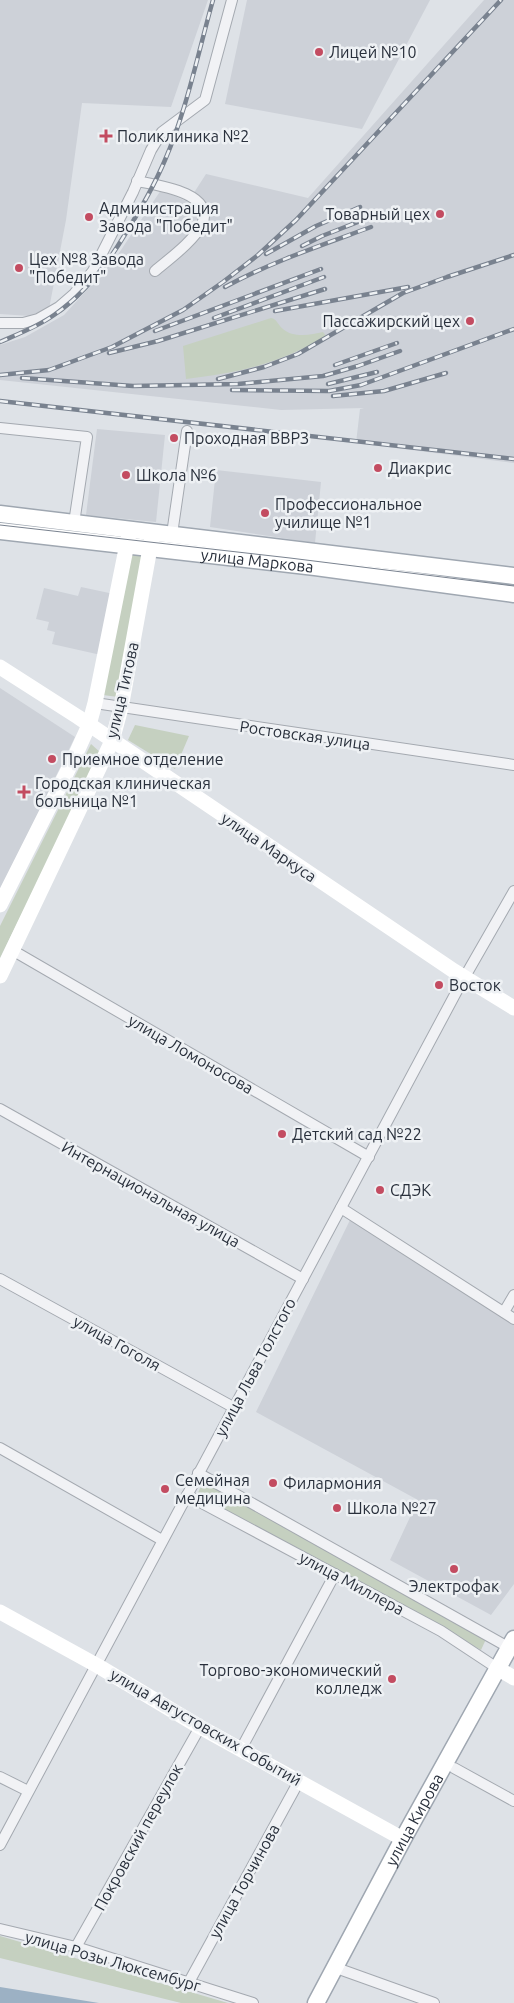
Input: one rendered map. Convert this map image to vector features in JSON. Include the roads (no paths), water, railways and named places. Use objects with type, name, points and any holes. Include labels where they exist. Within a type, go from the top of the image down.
[{"type":"main road","name":"улица Маркова","points":[[0,514],[74,523],[128,537]]},
{"type":"main road","name":"улица Маркова","points":[[0,531],[128,537],[315,567],[514,594]]},
{"type":"main road","name":"улица Маркова","points":[[152,540],[172,534],[514,576]]},
{"type":"main road","name":"улица Кирова","points":[[321,2003],[342,1970],[407,1841],[454,1768],[505,1673],[513,1648]]},
{"type":"main road","name":"улица Кирова","points":[[316,2003],[407,1841],[505,1673]]},
{"type":"street","points":[[0,323],[23,323],[38,319],[59,307],[74,294],[93,271],[150,150],[162,132],[205,100],[232,0]]},
{"type":"street","points":[[137,181],[192,196],[203,206],[202,224],[193,236],[155,271]]},
{"type":"street","points":[[0,428],[87,438],[74,523]]},
{"type":"street","points":[[172,534],[187,431]]},
{"type":"street","name":"улица Титова","points":[[0,905],[76,756],[89,725],[128,537]]},
{"type":"street","name":"улица Титова","points":[[0,976],[112,742],[121,708],[152,540]]},
{"type":"street","name":"улица Маркуса","points":[[0,667],[464,977],[514,1008]]},
{"type":"street","name":"Ростовская улица","points":[[95,703],[514,764]]},
{"type":"street","name":"улица Льва Толстого","points":[[0,1845],[233,1407],[369,1158],[464,977],[514,891]]},
{"type":"street","name":"улица Ломоносова","points":[[12,950],[369,1158]]},
{"type":"street","name":"Интернациональная улица","points":[[0,1109],[303,1279]]},
{"type":"street","points":[[341,1208],[514,1319]]},
{"type":"street","name":"улица Гоголя","points":[[0,1279],[233,1407]]},
{"type":"street","points":[[504,1312],[514,1295]]},
{"type":"street","points":[[0,1448],[162,1540]]},
{"type":"street","name":"улица Миллера","points":[[198,1473],[513,1648]]},
{"type":"street","name":"улица Миллера","points":[[186,1495],[441,1631],[505,1673]]},
{"type":"street","points":[[241,1749],[336,1574]]},
{"type":"street","name":"улица Августовских Событий","points":[[0,1612],[96,1664],[200,1726],[407,1841]]},
{"type":"street","name":"Покровский переулок","points":[[76,1948],[200,1726]]},
{"type":"street","points":[[454,1768],[514,1801]]},
{"type":"street","points":[[0,1776],[28,1791]]},
{"type":"street","name":"улица Торчинова","points":[[189,1982],[299,1781]]},
{"type":"street","name":"улица Розы Люксембург","points":[[0,1929],[76,1948],[253,2003]]},
{"type":"street","points":[[342,1970],[434,2003]]},
{"type":"water","points":[[0,1987],[99,2003],[0,2003]]},
{"type":"tram line","points":[[0,525],[514,586]]},
{"type":"railway","points":[[0,342],[41,323],[65,307],[93,279],[110,258],[124,236],[161,170],[173,141],[186,101],[213,0]]},
{"type":"railway","points":[[0,375],[49,370],[112,347],[183,310],[223,282],[258,255],[296,220],[501,0]]},
{"type":"railway","points":[[266,254],[316,226],[360,207]]},
{"type":"railway","points":[[302,246],[363,220]]},
{"type":"railway","points":[[225,287],[278,262],[371,227]]},
{"type":"railway","points":[[218,379],[264,367],[298,354],[403,293],[514,255]]},
{"type":"railway","points":[[155,331],[321,269]]},
{"type":"railway","points":[[214,318],[324,277]]},
{"type":"railway","points":[[275,311],[408,287]]},
{"type":"railway","points":[[109,353],[158,341],[325,289]]},
{"type":"railway","points":[[232,390],[329,391],[361,385],[514,329]]},
{"type":"railway","points":[[335,365],[397,343]]},
{"type":"railway","points":[[22,378],[133,386],[238,384],[323,376],[400,351]]},
{"type":"railway","points":[[328,384],[377,372]]},
{"type":"railway","points":[[333,396],[384,391],[446,373]]},
{"type":"railway","points":[[0,401],[514,459]]},
{"type":"place","name":"Лицей №10","points":[[319,52]]},
{"type":"place","name":"Поликлиника №2","points":[[106,136]]},
{"type":"place","name":"Товарный цех","points":[[440,214]]},
{"type":"place","name":"Администрация Завода \"Победит\"","points":[[89,217]]},
{"type":"place","name":"Цех №8 Завода \"Победит\"","points":[[19,268]]},
{"type":"place","name":"Пассажирский цех","points":[[470,321]]},
{"type":"place","name":"Проходная ВВРЗ","points":[[174,438]]},
{"type":"place","name":"Диакрис","points":[[378,468]]},
{"type":"place","name":"Школа №6","points":[[126,475]]},
{"type":"place","name":"Профессиональное училище №1","points":[[265,513]]},
{"type":"place","name":"Приемное отделение","points":[[52,759]]},
{"type":"place","name":"Городская клиническая больница №1","points":[[24,792]]},
{"type":"place","name":"Восток","points":[[439,985]]},
{"type":"place","name":"Детский сад №22","points":[[282,1134]]},
{"type":"place","name":"СДЭК","points":[[380,1190]]},
{"type":"place","name":"Филармония","points":[[273,1483]]},
{"type":"place","name":"Семейная медицина","points":[[165,1489]]},
{"type":"place","name":"Школа №27","points":[[337,1508]]},
{"type":"place","name":"Электрофак","points":[[454,1569]]},
{"type":"place","name":"Торгово-экономический колледж","points":[[392,1679]]}]
